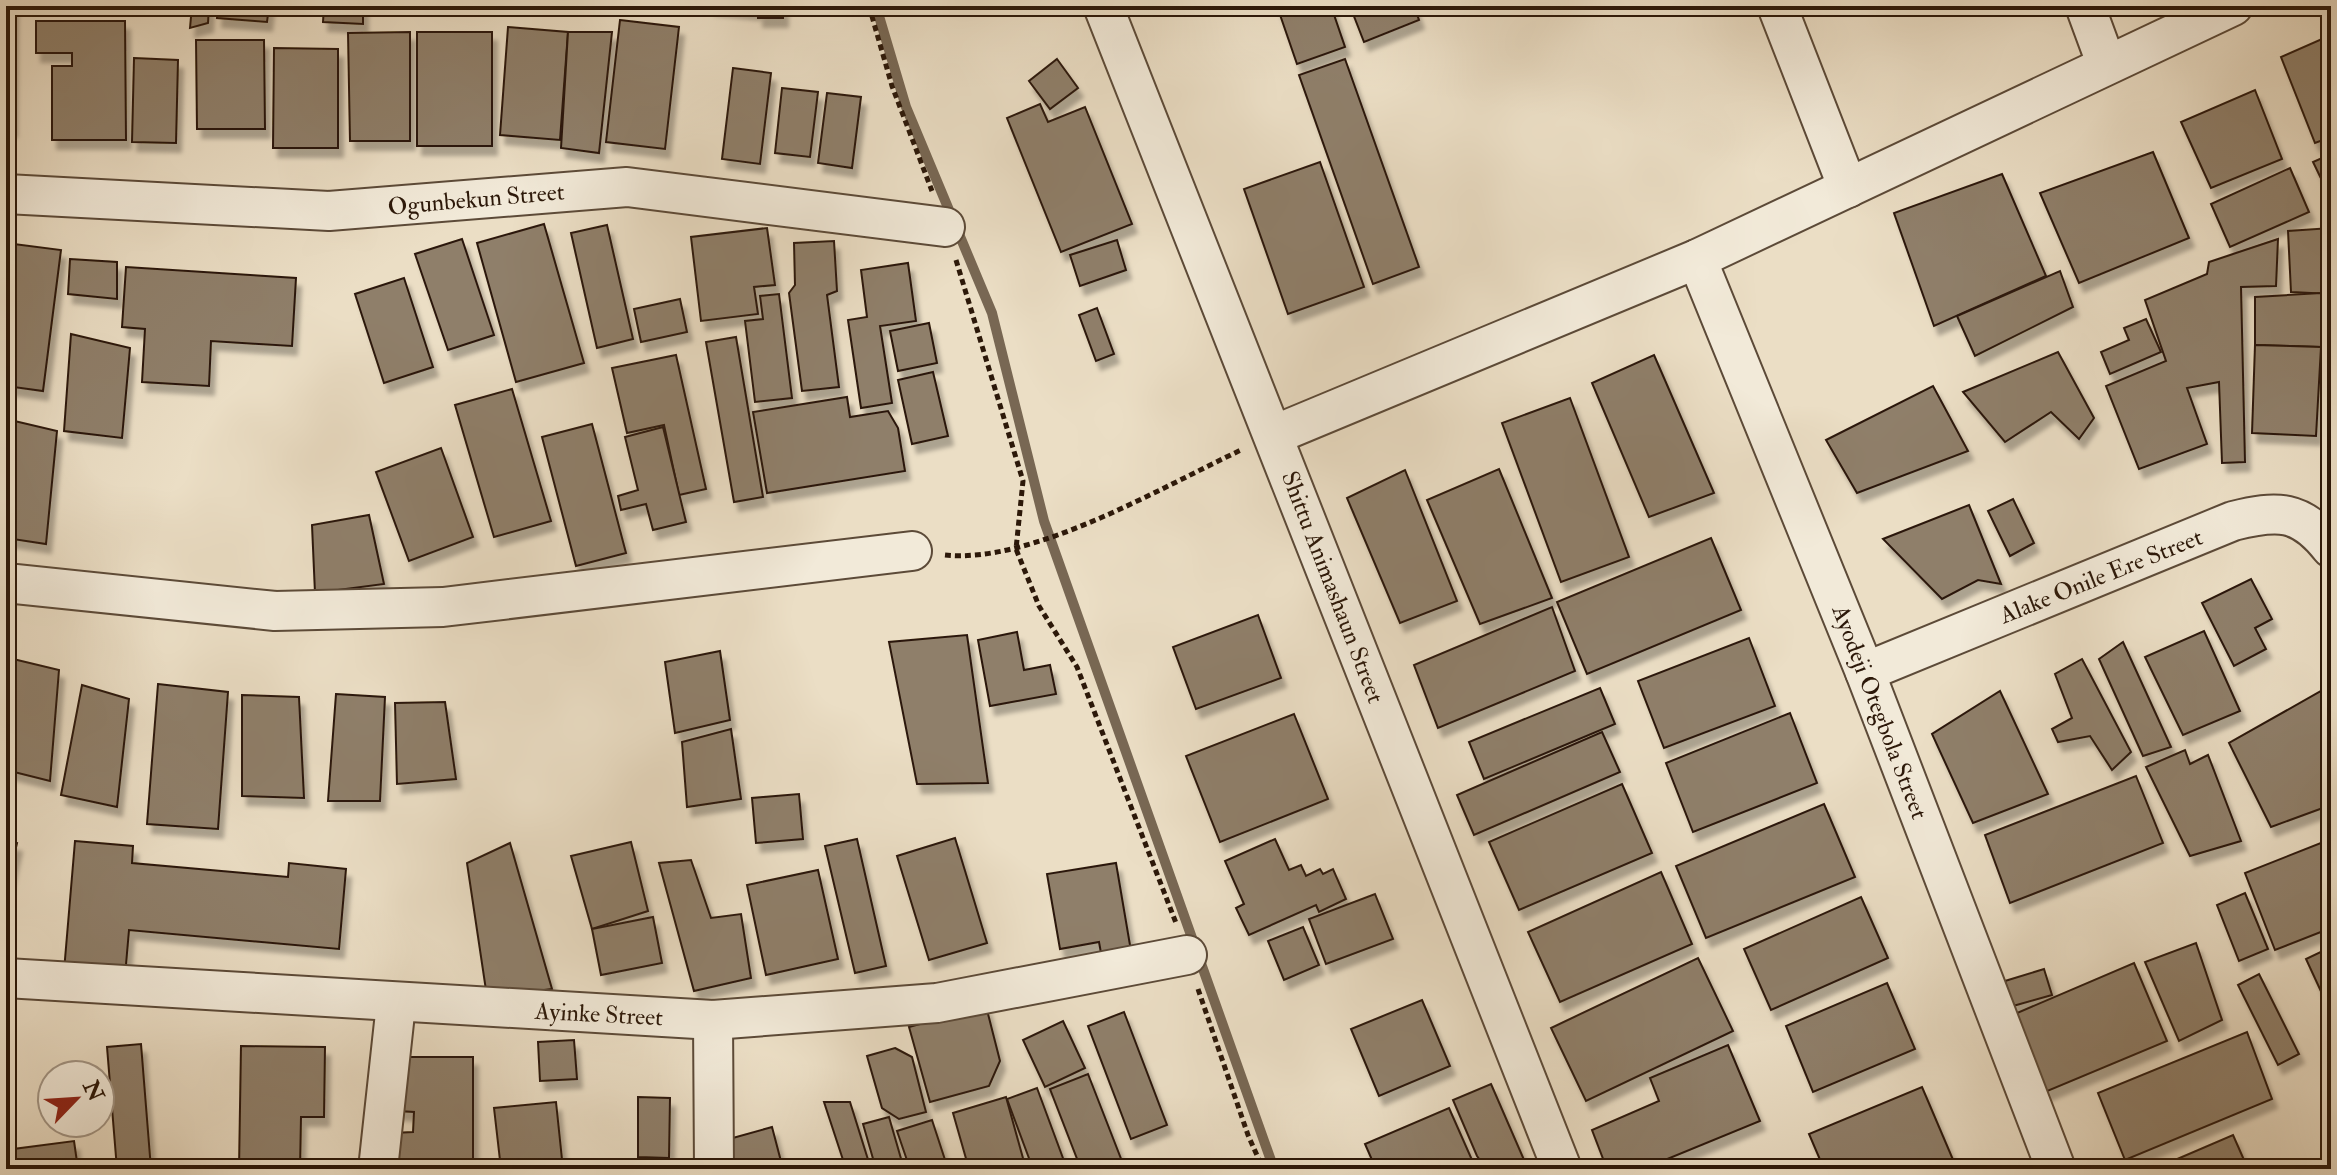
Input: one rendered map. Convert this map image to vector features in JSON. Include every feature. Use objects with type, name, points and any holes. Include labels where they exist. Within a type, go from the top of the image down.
[{"type":"street","name":"Shittu Animashaun Street","points":[[1103,6],[1562,1169]]},
{"type":"street","points":[[1777,6],[1848,188]]},
{"type":"street","points":[[2085,6],[2106,63]]},
{"type":"street","points":[[1274,435],[1697,259],[2106,63],[2233,6]]},
{"type":"street","name":"Ogunbekun Street","points":[[6,194],[329,211],[627,187],[945,227]]},
{"type":"street","name":"Ayodeji Otegbola Street","points":[[1697,259],[1865,672],[2056,1169]]},
{"type":"street","name":"Alake Onile Ere Street","points":[[1865,672],[2233,521],[2271,512],[2296,517],[2320,534],[2331,548]]},
{"type":"street","points":[[6,583],[275,611],[443,607],[912,551]]},
{"type":"street","name":"Ayinke Street","points":[[6,978],[396,1004],[713,1020],[937,1003],[1187,955]]},
{"type":"street","points":[[378,1169],[396,1004]]},
{"type":"street","points":[[713,1020],[714,1169]]},
{"type":"path","points":[[869,6],[892,86],[973,308],[1023,481],[1016,549],[1039,606],[1077,667],[1187,955],[1248,1135],[1263,1169]]},
{"type":"path","points":[[912,551],[968,557],[1026,548],[1274,435]]},
{"type":"building","points":[[6,6],[13,6],[12,128],[6,128]]},
{"type":"building","points":[[192,6],[209,6],[208,23],[190,28]]},
{"type":"building","points":[[218,6],[269,6],[267,22],[217,18]]},
{"type":"building","points":[[324,6],[363,6],[363,24],[323,22]]},
{"type":"building","points":[[709,6],[755,6],[755,11]]},
{"type":"building","points":[[758,6],[783,6],[783,18],[758,18]]},
{"type":"building","points":[[1277,6],[1331,6],[1345,47],[1297,64]]},
{"type":"building","points":[[1350,6],[1414,6],[1419,20],[1364,42]]},
{"type":"building","points":[[620,20],[679,27],[665,149],[606,142]]},
{"type":"building","points":[[36,21],[125,21],[126,140],[52,140],[52,66],[72,66],[72,53],[36,53]]},
{"type":"building","points":[[508,27],[568,32],[560,140],[500,135]]},
{"type":"building","points":[[410,32],[410,141],[350,141],[348,33]]},
{"type":"building","points":[[417,32],[492,32],[492,146],[417,146]]},
{"type":"building","points":[[568,32],[612,32],[599,153],[561,148]]},
{"type":"building","points":[[2331,35],[2331,137],[2315,143],[2281,57]]},
{"type":"building","points":[[196,40],[264,40],[265,129],[197,129]]},
{"type":"building","points":[[274,48],[338,49],[338,148],[273,148]]},
{"type":"building","points":[[134,58],[178,60],[176,143],[132,142]]},
{"type":"building","points":[[1057,59],[1078,88],[1050,109],[1029,81]]},
{"type":"building","points":[[1345,59],[1419,267],[1373,284],[1299,75]]},
{"type":"building","points":[[733,68],[771,73],[760,164],[722,159]]},
{"type":"building","points":[[782,88],[818,92],[810,157],[775,153]]},
{"type":"building","points":[[2255,90],[2282,159],[2211,188],[2181,122]]},
{"type":"building","points":[[827,93],[861,97],[852,168],[818,163]]},
{"type":"building","points":[[1040,104],[1048,122],[1085,107],[1132,224],[1061,252],[1007,118]]},
{"type":"building","points":[[2153,152],[2189,238],[2079,283],[2040,193]]},
{"type":"building","points":[[2331,154],[2331,199],[2313,162]]},
{"type":"building","points":[[1320,162],[1364,287],[1288,314],[1244,189]]},
{"type":"building","points":[[2290,168],[2309,212],[2230,247],[2211,204]]},
{"type":"building","points":[[2002,174],[2046,276],[1934,326],[1894,213]]},
{"type":"building","points":[[544,224],[584,363],[516,382],[477,243]]},
{"type":"building","points":[[607,225],[633,339],[597,348],[571,233]]},
{"type":"building","points":[[767,228],[775,285],[754,287],[758,314],[701,321],[691,237]]},
{"type":"building","points":[[2331,228],[2331,294],[2291,292],[2288,231]]},
{"type":"building","points":[[462,239],[494,335],[448,350],[415,254]]},
{"type":"building","points":[[2278,239],[2276,286],[2241,287],[2245,462],[2222,463],[2219,382],[2187,388],[2207,444],[2139,469],[2106,386],[2166,361],[2145,300],[2207,274],[2209,262]]},
{"type":"building","points":[[1117,240],[1126,270],[1080,286],[1070,255]]},
{"type":"building","points":[[834,241],[837,291],[827,295],[839,387],[802,391],[789,293],[795,285],[794,243]]},
{"type":"building","points":[[6,243],[61,250],[43,391],[6,386]]},
{"type":"building","points":[[70,259],[117,262],[117,299],[68,294]]},
{"type":"building","points":[[908,263],[916,321],[880,326],[892,403],[861,408],[848,320],[867,317],[861,270]]},
{"type":"building","points":[[126,267],[296,278],[292,346],[211,341],[209,386],[142,382],[145,329],[122,327]]},
{"type":"building","points":[[2060,271],[2073,307],[1975,356],[1957,316]]},
{"type":"building","points":[[404,278],[433,367],[384,383],[355,294]]},
{"type":"building","points":[[2321,293],[2321,347],[2255,345],[2255,297]]},
{"type":"building","points":[[779,294],[792,398],[755,402],[745,321],[763,319],[760,296]]},
{"type":"building","points":[[2331,294],[2331,365],[2329,365]]},
{"type":"building","points":[[680,299],[687,332],[641,342],[634,309]]},
{"type":"building","points":[[1097,308],[1114,354],[1096,361],[1079,315]]},
{"type":"building","points":[[2146,319],[2161,352],[2110,374],[2101,352],[2129,340],[2124,328]]},
{"type":"building","points":[[929,323],[937,363],[898,371],[890,331]]},
{"type":"building","points":[[71,334],[130,348],[122,438],[64,431]]},
{"type":"building","points":[[736,337],[763,497],[734,502],[706,342]]},
{"type":"building","points":[[2255,345],[2321,347],[2316,436],[2252,433]]},
{"type":"building","points":[[2058,352],[2094,418],[2079,439],[2051,412],[2005,442],[1963,392]]},
{"type":"building","points":[[676,355],[706,489],[679,495],[664,425],[627,433],[612,368]]},
{"type":"building","points":[[1654,355],[1714,493],[1649,517],[1592,383]]},
{"type":"building","points":[[933,372],[948,436],[912,444],[898,380]]},
{"type":"building","points":[[1933,386],[1968,451],[1857,493],[1826,440]]},
{"type":"building","points":[[512,389],[551,521],[494,537],[455,405]]},
{"type":"building","points":[[847,397],[850,417],[888,411],[898,428],[905,471],[767,493],[753,412]]},
{"type":"building","points":[[1570,398],[1629,557],[1561,582],[1502,423]]},
{"type":"building","points":[[6,419],[57,431],[46,544],[6,538]]},
{"type":"building","points":[[592,424],[626,553],[576,566],[542,437]]},
{"type":"building","points":[[663,427],[686,522],[653,530],[646,504],[621,510],[618,496],[638,490],[625,437]]},
{"type":"building","points":[[441,448],[473,537],[409,561],[376,472]]},
{"type":"building","points":[[2331,461],[2331,480],[2324,472]]},
{"type":"building","points":[[1499,469],[1552,598],[1480,624],[1427,500]]},
{"type":"building","points":[[1405,470],[1457,601],[1400,623],[1347,498]]},
{"type":"building","points":[[2013,499],[2034,543],[2010,556],[1988,511]]},
{"type":"building","points":[[1969,505],[2001,584],[1978,580],[1942,599],[1883,539]]},
{"type":"building","points":[[369,515],[384,584],[315,593],[312,525]]},
{"type":"building","points":[[1711,538],[1741,610],[1587,674],[1557,602]]},
{"type":"building","points":[[2251,579],[2272,619],[2255,628],[2266,649],[2234,666],[2202,603]]},
{"type":"building","points":[[1552,607],[1575,671],[1438,728],[1414,665]]},
{"type":"building","points":[[1258,615],[1281,678],[1196,709],[1173,647]]},
{"type":"building","points":[[2204,631],[2240,711],[2183,735],[2145,657]]},
{"type":"building","points":[[1017,632],[1024,670],[1050,665],[1056,694],[990,706],[978,640]]},
{"type":"building","points":[[967,635],[988,783],[917,784],[889,642]]},
{"type":"building","points":[[1749,638],[1775,706],[1664,748],[1638,681]]},
{"type":"building","points":[[2123,642],[2171,747],[2143,756],[2099,659]]},
{"type":"building","points":[[720,651],[730,720],[675,733],[665,662]]},
{"type":"building","points":[[9,658],[59,670],[50,781],[6,770]]},
{"type":"building","points":[[2082,659],[2131,752],[2112,770],[2090,736],[2058,742],[2052,729],[2072,718],[2055,674]]},
{"type":"building","points":[[158,684],[228,692],[218,829],[147,824]]},
{"type":"building","points":[[82,685],[129,699],[117,807],[61,795]]},
{"type":"building","points":[[1600,688],[1615,724],[1484,779],[1469,742]]},
{"type":"building","points":[[2000,691],[2048,794],[1973,823],[1932,734]]},
{"type":"building","points":[[2321,691],[2331,713],[2331,805],[2271,827],[2229,743]]},
{"type":"building","points":[[336,694],[385,697],[380,801],[328,801]]},
{"type":"building","points":[[242,695],[299,697],[304,798],[242,796]]},
{"type":"building","points":[[445,702],[456,779],[397,784],[395,703]]},
{"type":"building","points":[[1790,713],[1817,783],[1693,832],[1666,763]]},
{"type":"building","points":[[1294,714],[1328,799],[1220,842],[1186,756]]},
{"type":"building","points":[[731,729],[741,799],[687,807],[682,742]]},
{"type":"building","points":[[1602,732],[1620,772],[1474,835],[1457,795]]},
{"type":"building","points":[[2185,750],[2190,764],[2208,755],[2241,841],[2190,856],[2146,767]]},
{"type":"building","points":[[2136,776],[2163,843],[2010,903],[1985,835]]},
{"type":"building","points":[[1622,784],[1652,853],[1519,910],[1489,842]]},
{"type":"building","points":[[799,794],[803,839],[756,843],[752,798]]},
{"type":"building","points":[[1824,804],[1855,877],[1706,938],[1676,866]]},
{"type":"building","points":[[955,838],[987,943],[929,960],[897,856]]},
{"type":"building","points":[[857,839],[886,966],[855,973],[825,846]]},
{"type":"building","points":[[1275,839],[1289,870],[1301,865],[1306,876],[1320,869],[1323,874],[1333,869],[1346,899],[1319,912],[1316,905],[1249,935],[1236,908],[1244,904],[1225,861]]},
{"type":"building","points":[[2331,839],[2331,928],[2275,950],[2245,873]]},
{"type":"building","points":[[6,841],[17,843],[6,891]]},
{"type":"building","points":[[75,841],[133,846],[132,863],[288,877],[289,863],[346,869],[339,949],[129,930],[125,976],[64,971]]},
{"type":"building","points":[[631,842],[648,911],[592,929],[571,856]]},
{"type":"building","points":[[510,843],[552,989],[487,997],[467,863]]},
{"type":"building","points":[[691,860],[711,918],[741,914],[751,978],[694,991],[659,863]]},
{"type":"building","points":[[1116,863],[1131,951],[1103,964],[1099,942],[1060,949],[1047,874]]},
{"type":"building","points":[[818,870],[838,959],[766,975],[747,885]]},
{"type":"building","points":[[1661,872],[1692,944],[1560,1002],[1528,932]]},
{"type":"building","points":[[2245,893],[2268,949],[2239,961],[2217,905]]},
{"type":"building","points":[[1375,894],[1393,939],[1326,964],[1309,919]]},
{"type":"building","points":[[1861,897],[1888,958],[1771,1010],[1744,949]]},
{"type":"building","points":[[653,917],[662,963],[601,975],[592,929]]},
{"type":"building","points":[[1303,927],[1319,965],[1284,980],[1268,941]]},
{"type":"building","points":[[2196,943],[2222,1020],[2179,1041],[2145,962]]},
{"type":"building","points":[[2331,947],[2331,1013],[2306,959]]},
{"type":"building","points":[[1698,958],[1733,1031],[1586,1101],[1551,1028]]},
{"type":"building","points":[[2134,963],[2167,1041],[2045,1092],[2017,1013]]},
{"type":"building","points":[[2044,969],[2052,995],[2013,1006],[2005,981]]},
{"type":"building","points":[[2259,974],[2299,1054],[2278,1065],[2238,985]]},
{"type":"building","points":[[1887,983],[1915,1049],[1813,1092],[1786,1026]]},
{"type":"building","points":[[1422,1000],[1450,1066],[1379,1096],[1351,1029]]},
{"type":"building","points":[[986,1006],[1000,1061],[989,1086],[930,1102],[909,1027]]},
{"type":"building","points":[[1124,1012],[1167,1125],[1131,1139],[1088,1026]]},
{"type":"building","points":[[1063,1021],[1085,1068],[1045,1087],[1023,1040]]},
{"type":"building","points":[[2247,1032],[2272,1099],[2125,1160],[2098,1093]]},
{"type":"building","points":[[574,1040],[577,1079],[540,1081],[538,1042]]},
{"type":"building","points":[[141,1044],[151,1169],[117,1169],[116,1059],[108,1059],[107,1047]]},
{"type":"building","points":[[1728,1045],[1760,1121],[1643,1169],[1607,1169],[1592,1130],[1659,1101],[1650,1078]]},
{"type":"building","points":[[241,1046],[325,1047],[324,1117],[301,1117],[300,1169],[239,1169]]},
{"type":"building","points":[[895,1048],[912,1057],[926,1112],[899,1119],[882,1108],[867,1056]]},
{"type":"building","points":[[398,1057],[473,1057],[473,1163],[392,1163],[393,1133],[413,1132],[414,1112],[398,1111]]},
{"type":"building","points":[[1088,1074],[1125,1169],[1081,1169],[1050,1089]]},
{"type":"building","points":[[1491,1084],[1528,1169],[1487,1169],[1477,1156],[1453,1100]]},
{"type":"building","points":[[1922,1087],[1954,1162],[1937,1169],[1824,1169],[1809,1134]]},
{"type":"building","points":[[1037,1088],[1067,1169],[1033,1169],[1007,1099]]},
{"type":"building","points":[[638,1097],[670,1098],[669,1158],[638,1157]]},
{"type":"building","points":[[1006,1097],[1026,1169],[969,1169],[953,1113]]},
{"type":"building","points":[[556,1102],[563,1169],[501,1169],[494,1108]]},
{"type":"building","points":[[824,1102],[850,1102],[870,1166],[846,1169]]},
{"type":"building","points":[[1449,1108],[1476,1169],[1376,1169],[1365,1144]]},
{"type":"building","points":[[889,1117],[904,1169],[876,1169],[863,1124]]},
{"type":"building","points":[[932,1120],[948,1169],[910,1169],[897,1131]]},
{"type":"building","points":[[772,1127],[783,1169],[729,1169],[722,1141]]},
{"type":"building","points":[[2233,1135],[2248,1169],[2154,1169]]},
{"type":"building","points":[[74,1141],[78,1169],[6,1169],[6,1150]]},
{"type":"building","points":[[1785,1160],[1789,1169],[1766,1169]]},
{"type":"building","points":[[1965,1161],[1969,1169],[1947,1169]]},
{"type":"waterway","points":[[876,6],[906,107],[992,313],[1044,521],[1274,1169]]}]
